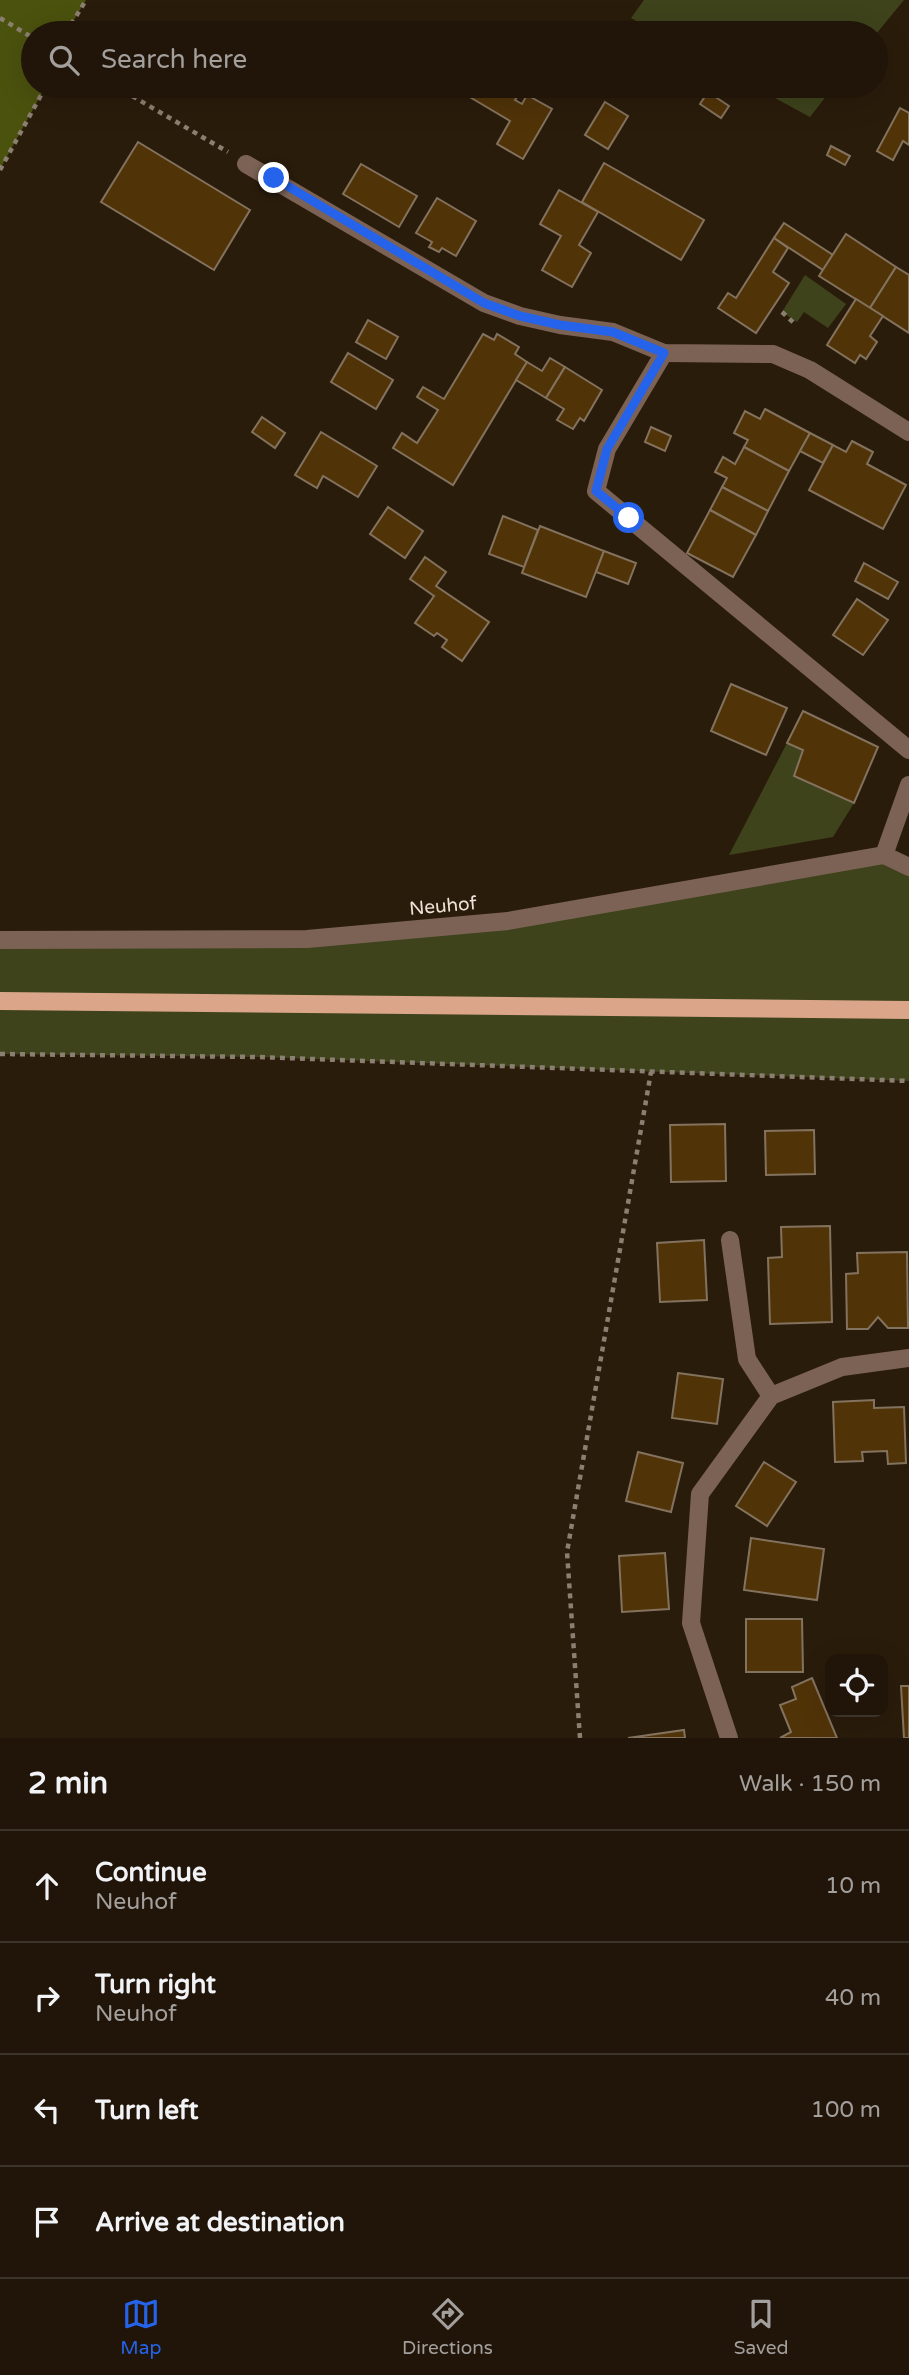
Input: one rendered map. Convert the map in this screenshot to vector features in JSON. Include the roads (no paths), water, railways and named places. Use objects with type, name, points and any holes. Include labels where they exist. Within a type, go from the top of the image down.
[{"type":"main road","points":[[0,1001],[909,1010]]},
{"type":"street","points":[[246,164],[484,303],[547,322],[613,332],[664,353],[773,354],[810,370],[909,432]]},
{"type":"street","points":[[664,353],[607,449],[596,491],[909,750]]},
{"type":"street","points":[[909,785],[884,855],[909,867]]},
{"type":"street","name":"Neuhof","points":[[0,940],[307,939],[508,921],[884,855]]},
{"type":"street","points":[[730,1240],[747,1359],[771,1396]]},
{"type":"street","points":[[729,1738],[691,1623],[700,1494],[771,1396],[842,1367],[909,1358]]}]
